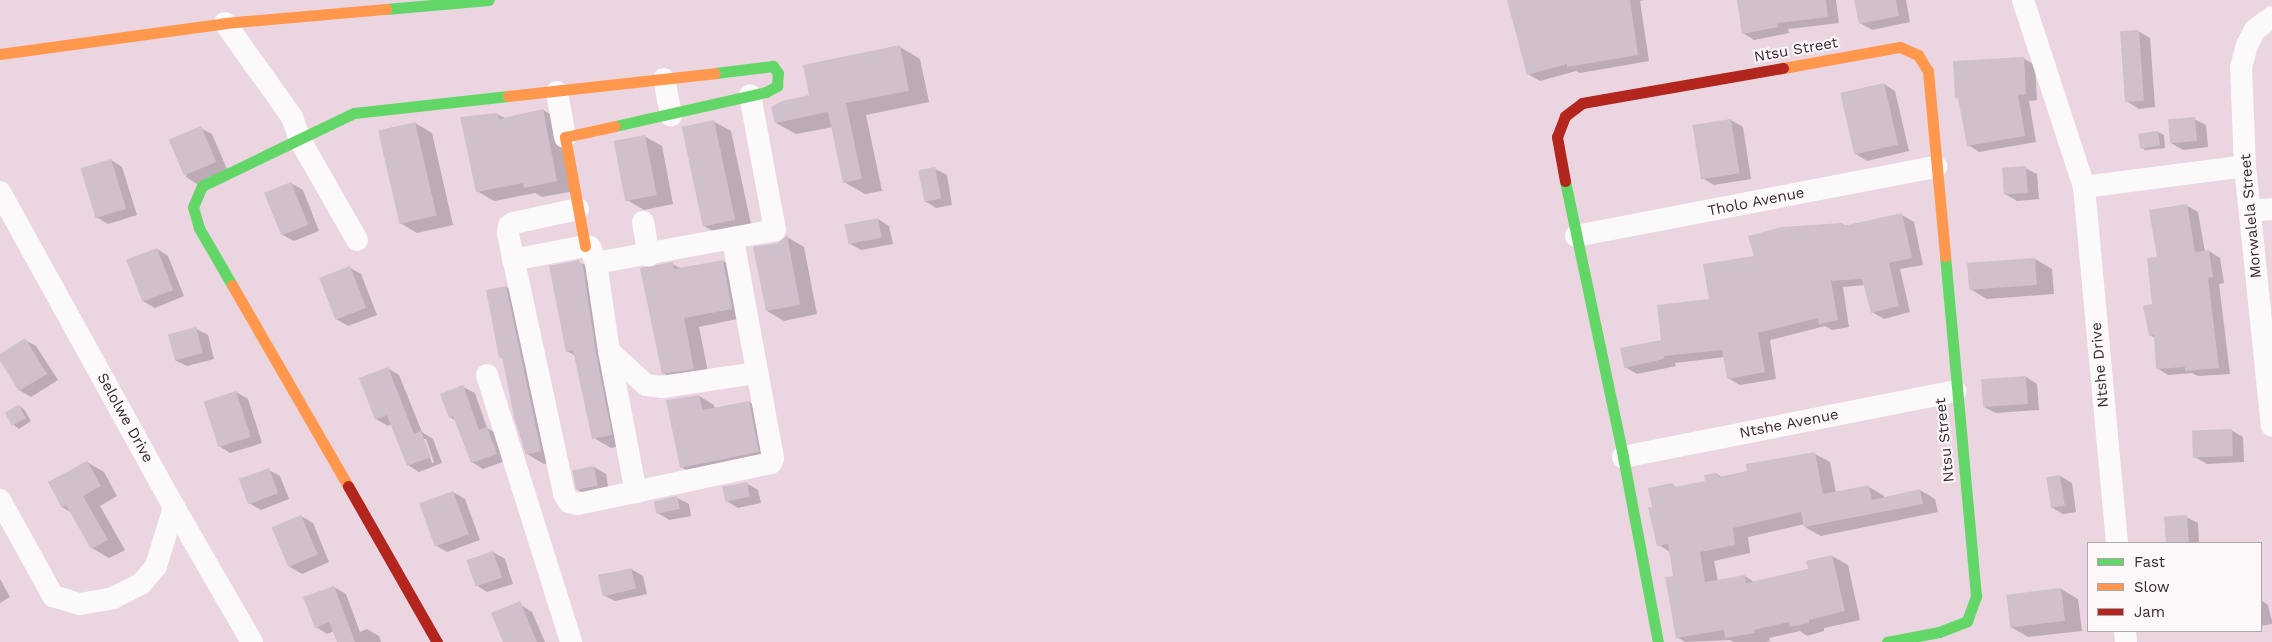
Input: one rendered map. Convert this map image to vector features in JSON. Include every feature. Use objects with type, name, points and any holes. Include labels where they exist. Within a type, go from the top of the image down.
[{"type":"street","points":[[0,54],[225,23],[488,0]]},
{"type":"street","name":"Ntshe Drive","points":[[2023,0],[2084,187],[2117,542]]},
{"type":"street","name":"Morwalela Street","points":[[2271,412],[2245,166],[2241,67],[2246,45],[2255,30],[2272,17]]},
{"type":"street","points":[[225,23],[292,118],[300,140],[357,240]]},
{"type":"street","name":"Ntsu Street","points":[[1658,642],[1623,458],[1557,137],[1565,116],[1582,103],[1900,47],[1918,55],[1928,71],[1976,596],[1967,621],[1939,632],[1887,642]]},
{"type":"street","points":[[437,642],[199,228],[192,207],[202,186],[300,140],[335,120],[354,113],[557,92],[773,66],[778,73],[777,86],[766,92],[671,115],[565,137]]},
{"type":"street","points":[[664,79],[671,115]]},
{"type":"street","points":[[557,92],[578,208],[590,254],[636,492]]},
{"type":"street","points":[[513,260],[590,254],[650,254],[775,230],[776,226],[750,95]]},
{"type":"street","points":[[2084,187],[2245,166]]},
{"type":"street","name":"Tholo Avenue","points":[[1576,236],[1936,167]]},
{"type":"street","name":"Selolwe Drive","points":[[0,192],[174,507],[252,642]]},
{"type":"street","points":[[578,208],[513,223],[508,226],[508,234],[564,494],[569,502],[578,504],[771,463],[773,458],[733,239]]},
{"type":"street","points":[[2250,210],[2272,208]]},
{"type":"street","points":[[642,222],[650,254]]},
{"type":"street","points":[[609,351],[646,385],[662,387],[756,372]]},
{"type":"street","points":[[487,375],[572,642]]},
{"type":"street","name":"Ntshe Avenue","points":[[1623,458],[1956,391]]},
{"type":"street","points":[[0,500],[54,596],[80,604],[113,598],[141,584],[156,566],[174,507]]},
{"type":"building","points":[[1507,0],[1630,0],[1638,55],[1567,67],[1567,64],[1527,75]]},
{"type":"building","points":[[1737,0],[1826,0],[1828,17],[1777,23],[1778,27],[1742,34]]},
{"type":"building","points":[[1854,0],[1896,0],[1899,16],[1859,24]]},
{"type":"building","points":[[2139,30],[2144,101],[2125,102],[2120,31]]},
{"type":"building","points":[[900,45],[909,91],[846,103],[862,179],[843,183],[828,112],[775,123],[771,107],[782,101],[809,95],[803,65]]},
{"type":"building","points":[[2024,57],[2026,94],[2018,95],[2025,136],[1967,146],[1958,98],[1955,98],[1953,61]]},
{"type":"building","points":[[1884,83],[1898,144],[1854,155],[1840,93]]},
{"type":"building","points":[[543,109],[557,181],[524,188],[523,183],[476,192],[460,117],[497,113],[499,119]]},
{"type":"building","points":[[2195,117],[2197,141],[2170,143],[2168,119]]},
{"type":"building","points":[[1731,119],[1740,173],[1701,179],[1692,125]]},
{"type":"building","points":[[714,120],[735,220],[703,227],[682,127]]},
{"type":"building","points":[[415,122],[437,216],[400,224],[378,131]]},
{"type":"building","points":[[201,126],[216,162],[184,176],[169,140]]},
{"type":"building","points":[[2158,131],[2160,146],[2140,149],[2138,134]]},
{"type":"building","points":[[645,135],[657,195],[625,201],[614,141]]},
{"type":"building","points":[[111,159],[126,209],[96,218],[80,168]]},
{"type":"building","points":[[2026,166],[2028,193],[2004,195],[2002,168]]},
{"type":"building","points":[[935,167],[941,198],[924,202],[918,170]]},
{"type":"building","points":[[291,182],[308,225],[281,236],[264,193]]},
{"type":"building","points":[[2187,204],[2195,252],[2209,250],[2213,277],[2208,278],[2219,368],[2185,371],[2185,367],[2156,369],[2154,335],[2149,336],[2143,306],[2152,304],[2147,258],[2157,257],[2149,210]]},
{"type":"building","points":[[1902,213],[1912,258],[1889,263],[1899,306],[1871,313],[1862,279],[1831,281],[1838,320],[1819,324],[1818,318],[1758,333],[1765,372],[1727,379],[1722,350],[1664,356],[1664,359],[1624,368],[1620,348],[1661,340],[1657,305],[1709,299],[1703,264],[1754,256],[1748,236],[1782,227],[1842,223],[1843,226]]},
{"type":"building","points":[[878,218],[882,238],[848,244],[845,224]]},
{"type":"building","points":[[787,235],[800,305],[766,311],[753,247],[778,243]]},
{"type":"building","points":[[157,248],[173,290],[142,302],[126,260]]},
{"type":"building","points":[[2035,258],[2037,285],[1969,290],[1967,263]]},
{"type":"building","points":[[579,260],[583,266],[596,353],[612,435],[592,439],[573,350],[566,352],[549,266]]},
{"type":"building","points":[[723,260],[732,309],[684,318],[694,369],[662,374],[640,268],[673,262],[674,269]]},
{"type":"building","points":[[350,266],[366,308],[335,320],[319,278]]},
{"type":"building","points":[[506,286],[541,451],[526,455],[514,417],[502,357],[499,358],[486,290]]},
{"type":"building","points":[[196,327],[203,353],[175,361],[168,335]]},
{"type":"building","points":[[25,338],[47,374],[19,391],[0,361],[0,354]]},
{"type":"building","points":[[388,367],[414,434],[421,431],[431,457],[407,466],[387,415],[375,420],[359,378]]},
{"type":"building","points":[[2026,376],[2028,404],[1983,407],[1981,379]]},
{"type":"building","points":[[463,385],[479,430],[487,427],[497,454],[471,463],[453,416],[449,418],[440,394]]},
{"type":"building","points":[[236,391],[251,437],[218,447],[204,402]]},
{"type":"building","points":[[699,395],[703,410],[749,401],[759,452],[680,468],[666,400]]},
{"type":"building","points":[[19,405],[26,418],[12,426],[5,413]]},
{"type":"building","points":[[2232,429],[2233,456],[2193,457],[2192,430]]},
{"type":"building","points":[[1815,452],[1823,494],[1869,485],[1872,500],[1920,489],[1923,504],[1804,527],[1801,512],[1733,528],[1735,545],[1700,552],[1705,582],[1745,575],[1746,583],[1808,569],[1806,561],[1832,555],[1845,611],[1809,620],[1809,623],[1790,627],[1789,622],[1754,630],[1755,633],[1725,638],[1724,630],[1676,638],[1665,577],[1673,576],[1668,544],[1657,546],[1648,507],[1652,507],[1648,488],[1672,483],[1675,487],[1705,481],[1704,475],[1717,473],[1719,477],[1747,471],[1746,464]]},
{"type":"building","points":[[87,461],[101,486],[83,496],[108,540],[91,549],[66,505],[62,508],[48,482]]},
{"type":"building","points":[[594,466],[598,486],[576,490],[572,470]]},
{"type":"building","points":[[269,468],[278,493],[248,504],[239,479]]},
{"type":"building","points":[[2060,475],[2065,506],[2051,508],[2046,477]]},
{"type":"building","points":[[747,482],[750,497],[725,501],[722,487]]},
{"type":"building","points":[[453,491],[469,534],[435,547],[419,503]]},
{"type":"building","points":[[677,496],[680,509],[657,514],[654,501]]},
{"type":"building","points":[[301,515],[318,555],[288,567],[272,528]]},
{"type":"building","points":[[2187,515],[2189,542],[2166,542],[2164,517]]},
{"type":"building","points":[[493,551],[502,577],[476,587],[467,560]]},
{"type":"building","points":[[631,568],[636,588],[603,597],[598,576]]},
{"type":"building","points":[[334,586],[355,642],[337,642],[329,622],[315,628],[303,597]]},
{"type":"building","points":[[2061,588],[2065,621],[2010,627],[2006,595]]},
{"type":"building","points":[[520,601],[537,642],[503,642],[491,613]]},
{"type":"traffic: fast","points":[[386,9],[489,0]]},
{"type":"traffic: fast","points":[[615,126],[766,92],[777,86],[778,73],[773,66],[715,73]]},
{"type":"traffic: fast","points":[[232,285],[199,228],[193,207],[202,186],[354,113],[508,96]]},
{"type":"traffic: fast","points":[[1565,181],[1623,457],[1658,642]]},
{"type":"traffic: fast","points":[[1887,642],[1939,632],[1967,621],[1976,596],[1945,256]]},
{"type":"traffic: slow","points":[[0,54],[225,23],[386,9]]},
{"type":"traffic: slow","points":[[1783,68],[1900,47],[1918,55],[1928,71],[1945,256]]},
{"type":"traffic: slow","points":[[508,96],[715,73]]},
{"type":"traffic: slow","points":[[585,246],[565,137],[615,126]]},
{"type":"traffic: slow","points":[[232,285],[348,486]]},
{"type":"traffic: jam","points":[[1565,181],[1557,137],[1565,116],[1582,103],[1783,68]]},
{"type":"traffic: jam","points":[[348,486],[437,642]]}]
